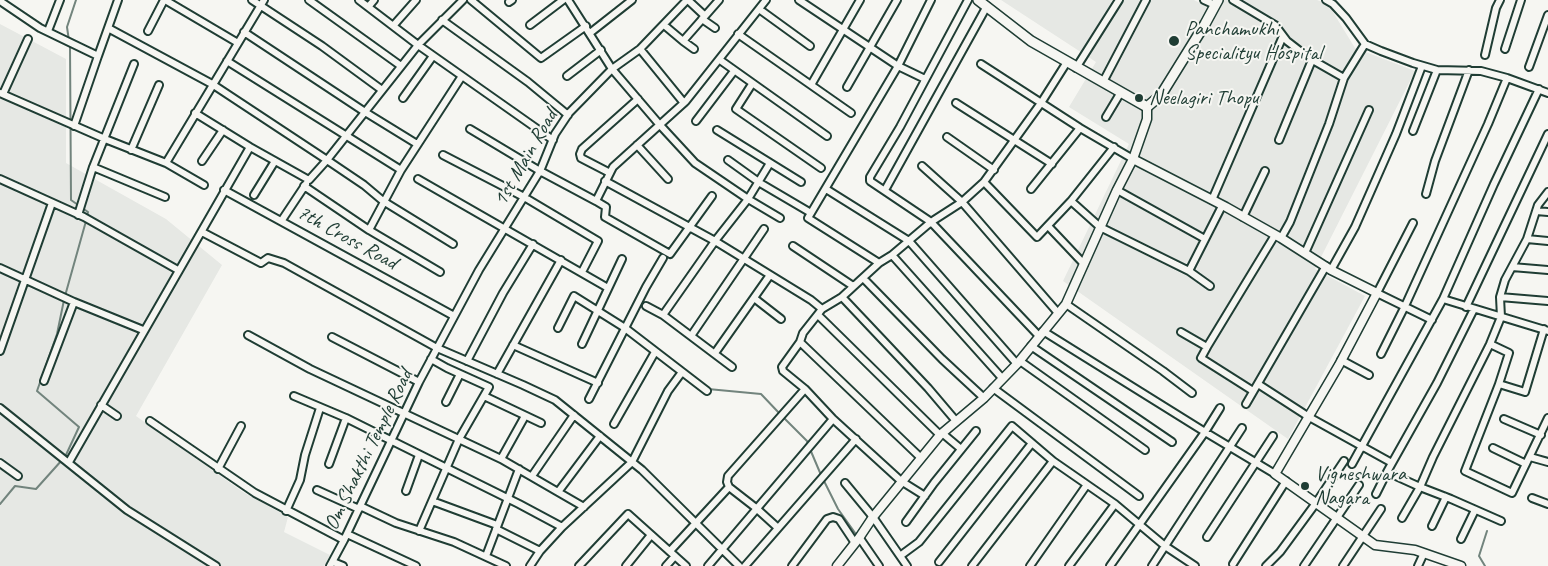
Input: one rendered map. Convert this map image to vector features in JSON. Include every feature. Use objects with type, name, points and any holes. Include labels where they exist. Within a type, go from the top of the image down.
[{"type":"main road","points":[[978,0],[1031,41],[1147,108],[1161,95],[1216,2]]},
{"type":"street","points":[[48,31],[60,0]]},
{"type":"street","points":[[72,125],[118,0]]},
{"type":"street","points":[[148,31],[165,0],[238,42]]},
{"type":"street","points":[[252,0],[262,3],[382,90]]},
{"type":"street","points":[[309,0],[402,66]]},
{"type":"street","points":[[359,0],[433,56],[552,140]]},
{"type":"street","points":[[368,7],[374,0]]},
{"type":"street","points":[[393,26],[416,0]]},
{"type":"street","points":[[282,220],[304,186],[328,160],[418,45],[462,0]]},
{"type":"street","points":[[471,0],[541,58],[586,26]]},
{"type":"street","points":[[530,25],[563,0]]},
{"type":"street","points":[[568,0],[612,69],[659,124],[696,163],[748,199],[780,218]]},
{"type":"street","points":[[590,33],[632,0]]},
{"type":"street","points":[[687,0],[715,28]]},
{"type":"street","name":"1st Main Road","points":[[437,348],[504,228],[540,171],[552,140],[568,115],[612,69],[640,49],[687,0]]},
{"type":"street","points":[[684,41],[719,0]]},
{"type":"street","points":[[596,201],[613,167],[684,103],[766,0]]},
{"type":"street","points":[[799,0],[898,66],[925,79]]},
{"type":"street","points":[[811,85],[860,0]]},
{"type":"street","points":[[847,87],[897,0]]},
{"type":"street","points":[[879,264],[808,218],[898,66],[931,0]]},
{"type":"street","points":[[968,0],[870,177],[870,181],[931,222],[1041,334],[1231,446],[1286,481],[1362,537],[1376,545],[1406,548],[1461,566]]},
{"type":"street","points":[[1076,68],[1120,0]]},
{"type":"street","points":[[1103,82],[1146,0]]},
{"type":"street","points":[[1204,0],[1216,2]]},
{"type":"street","points":[[1232,0],[1275,25],[1283,36],[1312,60],[1344,78]]},
{"type":"street","points":[[1326,0],[1333,4],[1346,18],[1365,44],[1422,66],[1437,70],[1480,70],[1548,93]]},
{"type":"street","points":[[1485,55],[1496,8],[1500,0]]},
{"type":"street","points":[[1505,49],[1522,0]]},
{"type":"street","points":[[0,1],[24,19],[98,56]]},
{"type":"street","points":[[166,163],[262,3]]},
{"type":"street","points":[[885,190],[987,6]]},
{"type":"street","points":[[759,9],[810,46]]},
{"type":"street","points":[[1529,67],[1548,15]]},
{"type":"street","points":[[442,20],[528,82],[568,115]]},
{"type":"street","points":[[664,25],[694,49]]},
{"type":"street","points":[[108,28],[212,84],[328,160],[383,201],[453,244]]},
{"type":"street","points":[[244,32],[417,144]]},
{"type":"street","points":[[738,34],[851,113]]},
{"type":"street","points":[[1212,200],[1283,36]]},
{"type":"street","points":[[28,39],[1,93],[105,140],[166,163],[204,185]]},
{"type":"street","points":[[1253,391],[1200,358],[1278,237],[1290,222],[1329,124],[1344,78],[1365,44]]},
{"type":"street","points":[[640,49],[684,103]]},
{"type":"street","points":[[567,76],[601,50]]},
{"type":"street","points":[[404,98],[433,56]]},
{"type":"street","points":[[720,60],[827,136]]},
{"type":"street","points":[[1280,140],[1312,60]]},
{"type":"street","points":[[227,61],[401,170]]},
{"type":"street","points":[[925,496],[901,481],[833,419],[805,389],[783,371],[782,367],[800,342],[803,333],[820,312],[842,297],[931,222],[962,202],[984,182],[1016,140],[1067,62]]},
{"type":"street","points":[[83,213],[93,167],[134,64]]},
{"type":"street","points":[[981,64],[1080,128],[1133,159],[1243,217],[1329,268],[1432,320]]},
{"type":"street","points":[[1246,404],[1355,227],[1396,134],[1422,66]]},
{"type":"street","points":[[1413,131],[1437,70]]},
{"type":"street","points":[[1426,194],[1435,161],[1469,70]]},
{"type":"street","points":[[696,121],[734,71]]},
{"type":"street","points":[[369,230],[401,170],[462,76]]},
{"type":"street","points":[[1380,354],[1405,306],[1507,78]]},
{"type":"street","points":[[131,150],[159,84]]},
{"type":"street","points":[[752,84],[736,109],[822,168]]},
{"type":"street","points":[[1352,464],[1443,299],[1539,89]]},
{"type":"street","points":[[1106,117],[1121,92]]},
{"type":"street","points":[[610,173],[581,158],[580,154],[582,149],[638,99]]},
{"type":"street","points":[[956,102],[1052,164]]},
{"type":"street","points":[[839,565],[901,481],[941,434],[984,398],[1018,362],[1066,304],[1117,190],[1133,159],[1147,119],[1147,108]]},
{"type":"street","points":[[1305,254],[1369,110]]},
{"type":"street","points":[[195,113],[309,180]]},
{"type":"street","points":[[1031,189],[1080,128]]},
{"type":"street","points":[[470,129],[540,171],[606,207],[604,217],[670,254],[712,196]]},
{"type":"street","points":[[202,161],[223,130]]},
{"type":"street","points":[[716,130],[801,182]]},
{"type":"street","points":[[1466,306],[1548,134]]},
{"type":"street","points":[[947,137],[994,170]]},
{"type":"street","points":[[637,145],[668,179]]},
{"type":"street","points":[[66,460],[101,405],[250,147]]},
{"type":"street","points":[[984,182],[1037,238],[1071,201],[1114,147]]},
{"type":"street","points":[[443,156],[524,197],[598,241],[582,272]]},
{"type":"street","points":[[728,160],[760,183],[811,213]]},
{"type":"street","points":[[254,195],[275,161]]},
{"type":"street","points":[[663,315],[715,241],[760,183],[770,163]]},
{"type":"street","points":[[922,166],[962,202],[1058,313]]},
{"type":"street","points":[[93,167],[165,197]]},
{"type":"street","points":[[1243,217],[1266,171]]},
{"type":"street","points":[[0,179],[52,203],[83,213],[178,270]]},
{"type":"street","points":[[418,180],[608,288]]},
{"type":"street","points":[[605,181],[715,241],[811,300],[820,312],[941,434],[961,449]]},
{"type":"street","points":[[304,186],[369,230],[440,272]]},
{"type":"street","points":[[826,189],[909,241],[1018,362],[1145,450]]},
{"type":"street","name":"7th Cross Road","points":[[224,190],[282,220],[454,316]]},
{"type":"street","points":[[1117,190],[1205,239]]},
{"type":"street","points":[[1402,518],[1420,487],[1433,456],[1490,344],[1501,316],[1500,297],[1512,267],[1527,239],[1538,205],[1548,192]]},
{"type":"street","points":[[1071,201],[1100,227],[1188,271],[1210,286]]},
{"type":"street","points":[[0,351],[52,203]]},
{"type":"street","points":[[1188,271],[1222,206]]},
{"type":"street","points":[[1536,211],[1548,212]]},
{"type":"street","points":[[1275,474],[1342,360],[1413,223]]},
{"type":"street","points":[[1048,226],[1084,264]]},
{"type":"street","points":[[691,336],[764,229]]},
{"type":"street","points":[[202,232],[261,262],[268,258],[284,263],[437,348],[555,400],[642,470],[739,566]]},
{"type":"street","points":[[1527,239],[1548,241]]},
{"type":"street","points":[[467,361],[503,293],[533,244]]},
{"type":"street","points":[[792,246],[853,286]]},
{"type":"street","points":[[892,255],[1002,378]]},
{"type":"street","points":[[589,399],[646,287],[663,258]]},
{"type":"street","points":[[582,344],[622,259]]},
{"type":"street","points":[[497,374],[561,260]]},
{"type":"street","points":[[1512,267],[1548,270]]},
{"type":"street","points":[[0,268],[143,330]]},
{"type":"street","points":[[715,353],[770,275]]},
{"type":"street","points":[[864,279],[942,359],[984,398]]},
{"type":"street","points":[[558,328],[574,296],[625,328],[707,390]]},
{"type":"street","points":[[842,297],[928,388],[956,421]]},
{"type":"street","points":[[1500,297],[1548,301]]},
{"type":"street","points":[[754,298],[782,319]]},
{"type":"street","points":[[1443,299],[1546,330],[1525,392],[1499,384]]},
{"type":"street","points":[[44,381],[72,300]]},
{"type":"street","points":[[1066,304],[1192,393]]},
{"type":"street","points":[[646,306],[663,315],[732,367]]},
{"type":"street","points":[[1376,494],[1437,383],[1474,309]]},
{"type":"street","points":[[1181,332],[1207,347]]},
{"type":"street","points":[[248,335],[310,369],[502,459],[584,507]]},
{"type":"street","points":[[332,336],[419,382]]},
{"type":"street","points":[[800,342],[921,458]]},
{"type":"street","points":[[1490,344],[1508,353],[1499,384],[1465,471],[1511,493],[1514,492],[1548,418]]},
{"type":"street","points":[[513,345],[598,383]]},
{"type":"street","points":[[1031,346],[1172,442]]},
{"type":"street","name":"Om Shakthi Temple Road","points":[[331,564],[437,348]]},
{"type":"street","points":[[614,424],[655,352]]},
{"type":"street","points":[[419,531],[459,439],[489,387],[431,359]]},
{"type":"street","points":[[1342,360],[1369,375]]},
{"type":"street","points":[[530,566],[540,551],[562,527],[632,462],[668,391],[682,372]]},
{"type":"street","points":[[446,402],[460,374]]},
{"type":"street","points":[[1258,384],[1309,417],[1392,463]]},
{"type":"street","points":[[993,388],[1139,496]]},
{"type":"street","points":[[778,528],[729,487],[727,482],[728,476],[805,389]]},
{"type":"street","points":[[294,396],[346,418],[562,527]]},
{"type":"street","points":[[484,396],[541,424]]},
{"type":"street","points":[[101,405],[117,416]]},
{"type":"street","points":[[0,408],[127,510],[216,566]]},
{"type":"street","points":[[286,511],[300,480],[305,455],[320,408]]},
{"type":"street","points":[[1110,566],[1220,408]]},
{"type":"street","points":[[502,459],[525,416]]},
{"type":"street","points":[[532,476],[574,416]]},
{"type":"street","points":[[329,464],[346,418]]},
{"type":"street","points":[[708,566],[833,419]]},
{"type":"street","points":[[1504,419],[1541,435]]},
{"type":"street","points":[[150,421],[255,494],[286,511],[416,566]]},
{"type":"street","points":[[218,469],[241,426]]},
{"type":"street","points":[[900,556],[919,542],[1012,426],[1053,461],[1114,504],[1139,526],[1193,565]]},
{"type":"street","points":[[1152,566],[1242,428]]},
{"type":"street","points":[[906,522],[976,431]]},
{"type":"street","points":[[558,492],[600,436]]},
{"type":"street","points":[[1207,537],[1273,436]]},
{"type":"street","points":[[746,566],[856,440]]},
{"type":"street","points":[[939,562],[1032,442]]},
{"type":"street","points":[[1493,448],[1526,464]]},
{"type":"street","points":[[406,491],[419,455]]},
{"type":"street","points":[[1530,457],[1548,462]]},
{"type":"street","points":[[975,565],[1053,461]]},
{"type":"street","points":[[1266,566],[1280,552],[1344,461]]},
{"type":"street","points":[[0,463],[18,476]]},
{"type":"street","points":[[486,556],[519,469]]},
{"type":"street","points":[[1387,472],[1501,521]]},
{"type":"street","points":[[1233,564],[1286,481]]},
{"type":"street","points":[[845,483],[873,517],[908,566]]},
{"type":"street","points":[[1304,566],[1359,485]]},
{"type":"street","points":[[1030,566],[1086,486]]},
{"type":"street","points":[[666,566],[672,553],[695,522],[729,487]]},
{"type":"street","points":[[318,490],[396,523],[454,542],[486,556],[493,563],[506,566]]},
{"type":"street","points":[[1432,526],[1446,497]]},
{"type":"street","points":[[1532,498],[1548,504]]},
{"type":"street","points":[[432,501],[496,527],[540,551]]},
{"type":"street","points":[[1069,566],[1114,504]]},
{"type":"street","points":[[1343,566],[1381,509]]},
{"type":"street","points":[[1461,539],[1475,510]]},
{"type":"street","points":[[579,566],[628,514],[686,566]]},
{"type":"street","points":[[792,566],[827,519],[833,517],[839,519],[879,566]]},
{"type":"street","points":[[626,566],[652,536]]},
{"type":"street","points":[[1418,566],[1424,553]]},
{"type":"street","points":[[331,564],[343,566]]},
{"type":"shaded area","points":[[1001,0],[1194,0],[1217,12],[1224,0],[1317,0],[1328,4],[1355,48],[1415,71],[1315,269],[1365,296],[1288,439],[1063,281],[1129,144],[1069,107],[1096,62]]},
{"type":"shaded area","points":[[0,24],[66,59],[66,163],[166,219],[222,265],[136,416],[243,492],[288,517],[284,532],[330,555],[324,566],[0,566]]},
{"type":"waterway","points":[[69,41],[67,27],[76,0]]},
{"type":"waterway","points":[[70,46],[71,200],[88,212],[87,216]]},
{"type":"waterway","points":[[65,296],[86,221]]},
{"type":"waterway","points":[[64,300],[57,334],[37,391],[79,427],[65,457]]},
{"type":"waterway","points":[[708,389],[761,394],[780,414]]},
{"type":"waterway","points":[[783,417],[807,441],[808,445]]},
{"type":"waterway","points":[[810,449],[821,475]]},
{"type":"waterway","points":[[0,504],[15,486],[36,489],[62,460]]},
{"type":"waterway","points":[[823,479],[838,509],[858,537]]},
{"type":"waterway","points":[[1485,566],[1479,556],[1487,531]]},
{"type":"place","name":"Panchamukhi Specialityu Hospital","points":[[1174,41]]},
{"type":"place","name":"Neelagiri Thopu","points":[[1139,98]]},
{"type":"place","name":"Vigneshwara Nagara","points":[[1305,486]]}]
